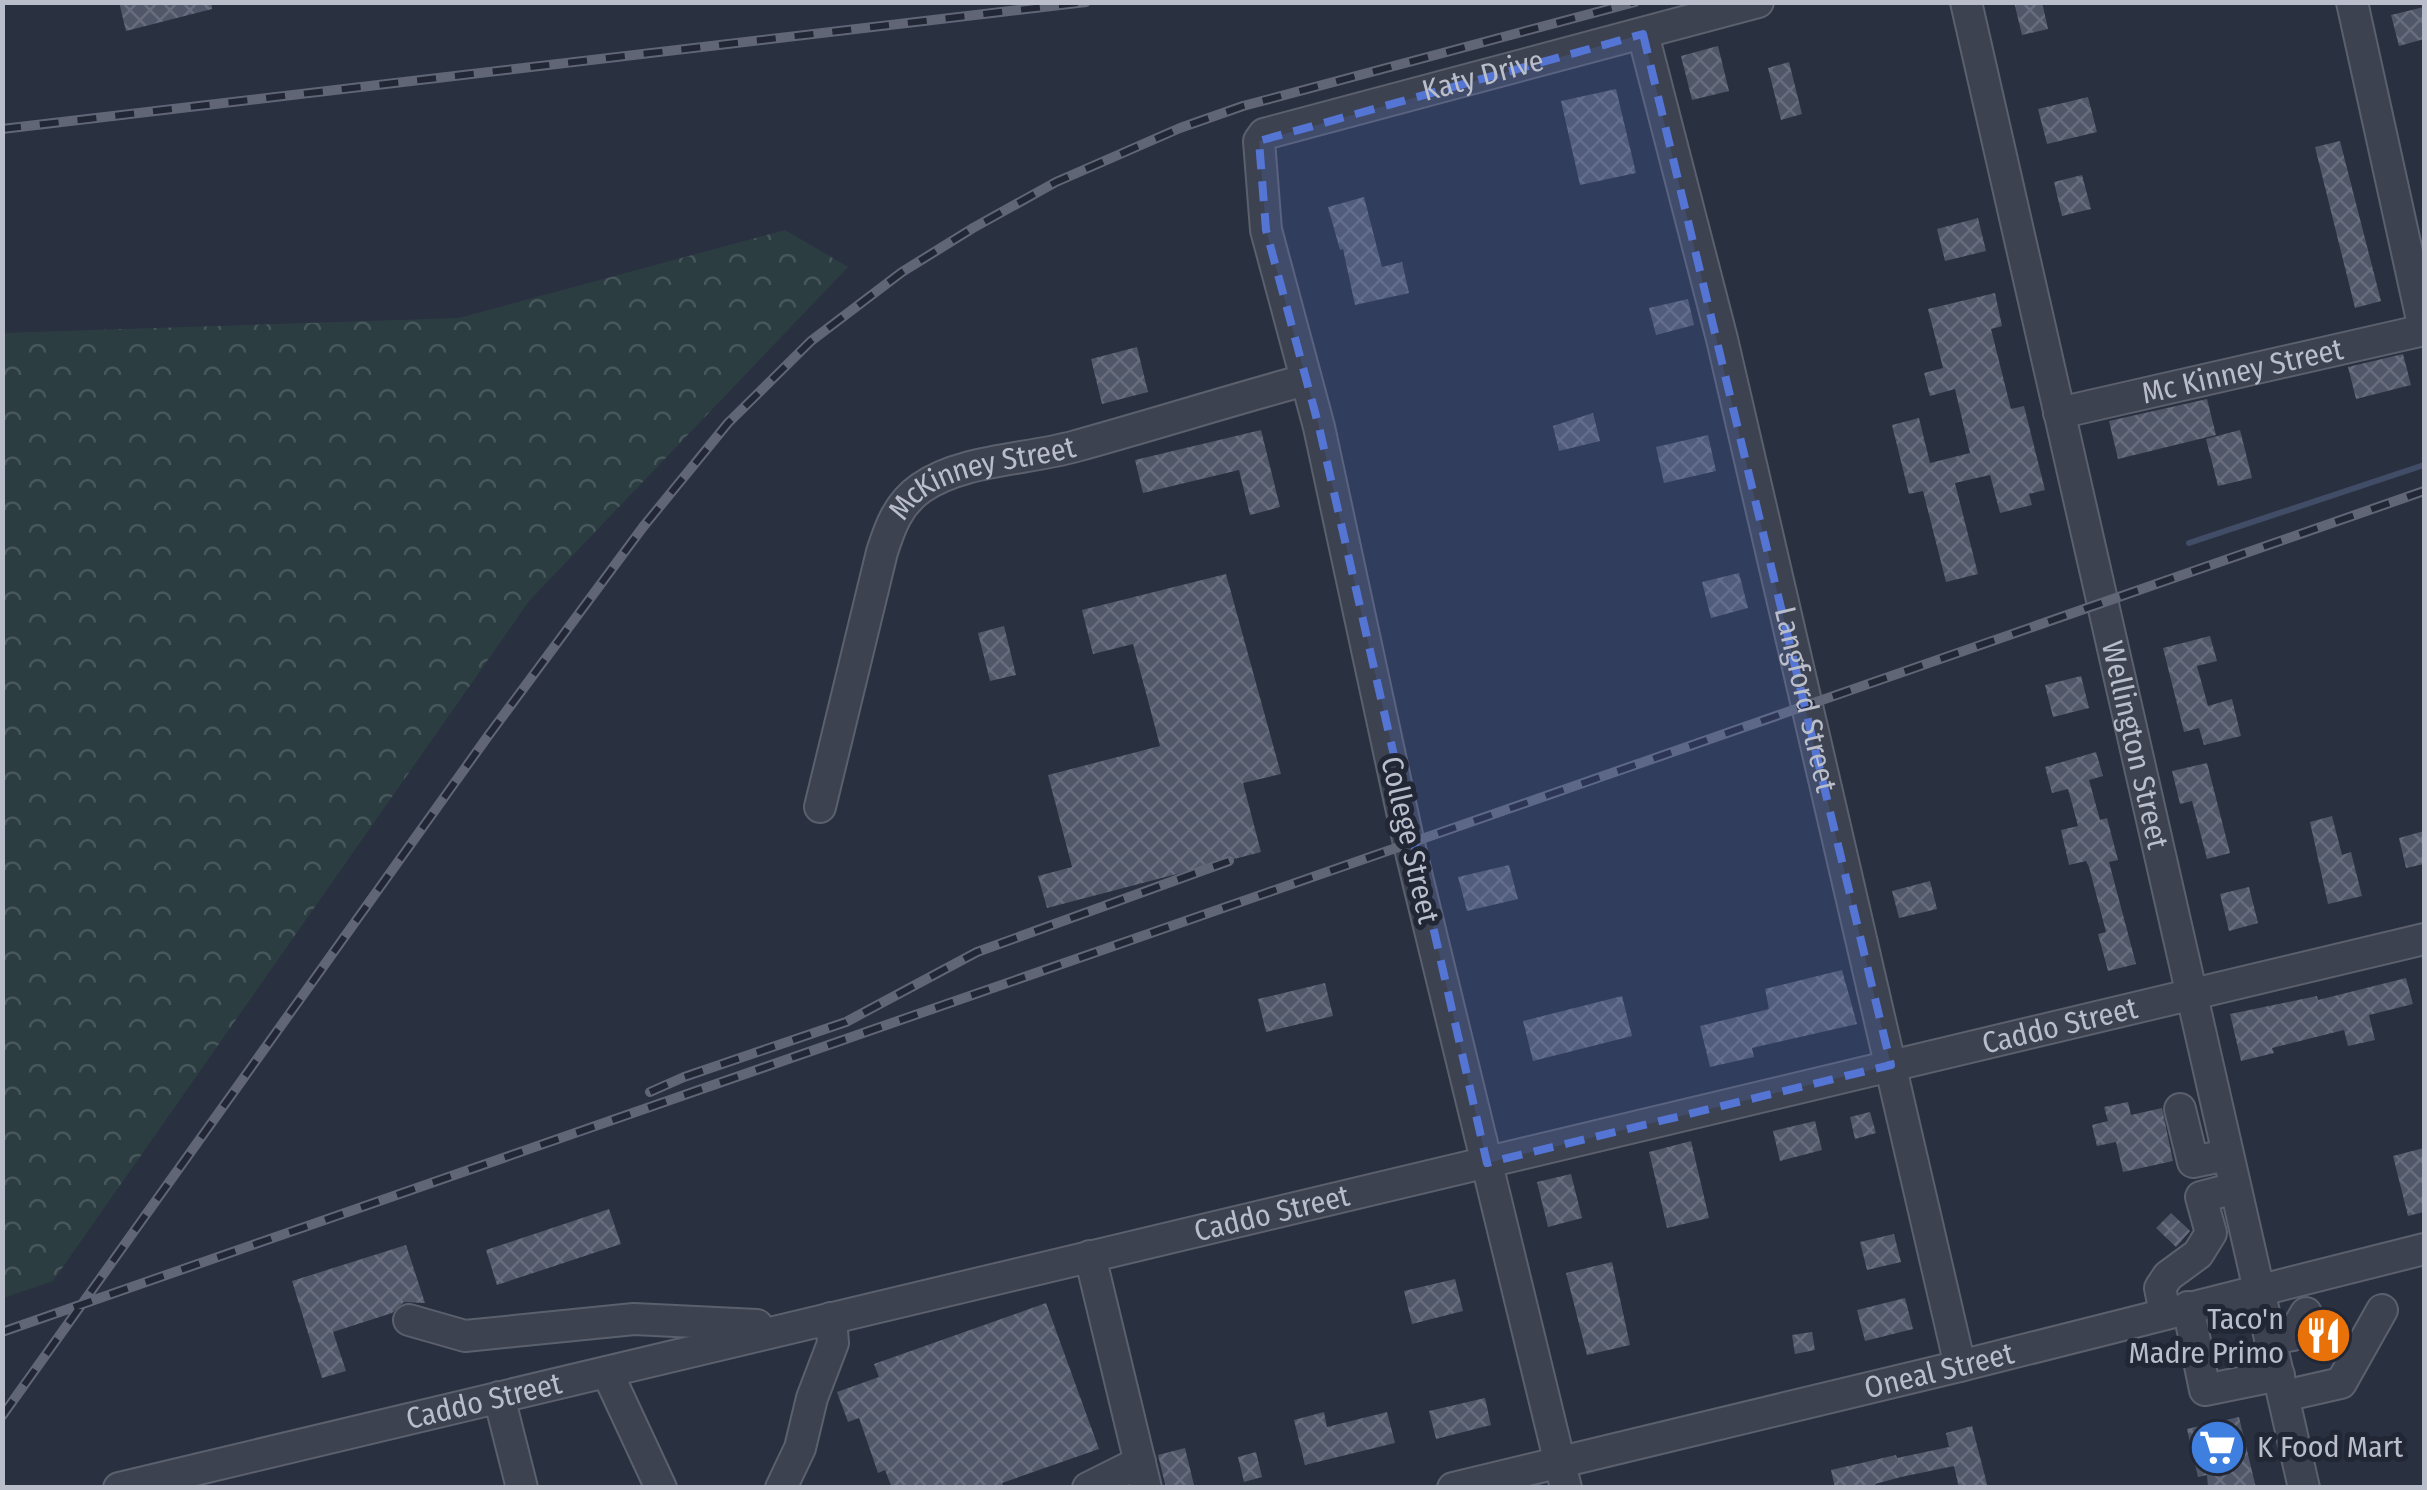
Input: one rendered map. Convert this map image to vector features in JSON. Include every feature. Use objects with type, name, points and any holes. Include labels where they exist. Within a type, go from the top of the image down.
[{"type":"street","name":"Katy Drive","points":[[1262,191],[1260,141],[1264,134],[1758,2]]},
{"type":"street","name":"Wellington Street","points":[[1966,2],[2304,1488]]},
{"type":"street","points":[[2352,2],[2424,330]]},
{"type":"street","name":"Langford Street","points":[[1643,34],[1722,340],[1960,1366]]},
{"type":"street","name":"College Street","points":[[1262,191],[1266,230],[1319,427],[1409,844],[1562,1474]]},
{"type":"street","name":"Mc Kinney Street","points":[[2059,413],[2424,330]]},
{"type":"street","name":"McKinney Street","points":[[820,807],[882,552],[890,524],[906,500],[924,486],[961,471],[1073,447],[1305,380]]},
{"type":"street","name":"Caddo Street","points":[[119,1488],[2424,939]]},
{"type":"street","points":[[2180,1109],[2194,1162],[2227,1155]]},
{"type":"street","points":[[2235,1188],[2201,1196],[2211,1233],[2198,1254],[2168,1276],[2160,1288],[2176,1310],[2205,1390],[2341,1383],[2382,1310]]},
{"type":"street","name":"Oneal Street","points":[[1453,1488],[1562,1474],[1960,1366],[2424,1250]]},
{"type":"street","points":[[1088,1488],[1143,1475],[1090,1256]]},
{"type":"street","points":[[2270,1339],[2292,1335],[2306,1313]]},
{"type":"street","points":[[780,1488],[800,1448],[812,1398],[833,1343],[831,1318]]},
{"type":"street","points":[[409,1320],[466,1336],[634,1319],[795,1327]]},
{"type":"street","points":[[607,1372],[661,1488]]},
{"type":"street","points":[[499,1397],[522,1488]]},
{"type":"highlighted area","points":[[1643,34],[1891,1065],[1487,1163],[1319,427],[1266,230],[1259,141]]},
{"type":"green space","points":[[785,230],[848,267],[529,601],[53,1281],[3,1298],[3,333],[459,318]]},
{"type":"building","points":[[119,2],[211,2],[212,9],[126,31]]},
{"type":"building","points":[[2014,2],[2042,2],[2048,29],[2022,35]]},
{"type":"building","points":[[2424,7],[2424,39],[2399,46],[2391,15]]},
{"type":"building","points":[[1718,46],[1729,91],[1692,100],[1681,56]]},
{"type":"building","points":[[1789,62],[1802,114],[1781,120],[1768,68]]},
{"type":"building","points":[[1616,89],[1636,173],[1580,185],[1561,101]]},
{"type":"building","points":[[2088,97],[2097,132],[2047,144],[2038,109]]},
{"type":"building","points":[[2340,141],[2381,301],[2355,308],[2315,147]]},
{"type":"building","points":[[2082,175],[2091,209],[2062,216],[2054,182]]},
{"type":"building","points":[[1364,197],[1382,267],[1402,262],[1409,293],[1355,305],[1343,249],[1340,250],[1328,207]]},
{"type":"building","points":[[1978,218],[1986,251],[1945,261],[1937,229]]},
{"type":"building","points":[[1995,293],[2002,326],[1991,329],[2011,409],[2024,406],[2045,490],[2029,494],[2032,505],[2000,513],[1990,475],[1955,483],[1978,574],[1946,582],[1923,491],[1909,494],[1892,425],[1919,418],[1930,463],[1970,453],[1955,389],[1930,396],[1924,373],[1943,368],[1928,309]]},
{"type":"building","points":[[1688,299],[1694,325],[1656,335],[1649,308]]},
{"type":"building","points":[[1137,347],[1148,392],[1102,404],[1091,359]]},
{"type":"building","points":[[2403,354],[2411,385],[2356,399],[2348,367]]},
{"type":"building","points":[[2207,399],[2216,435],[2118,459],[2109,421]]},
{"type":"building","points":[[1593,413],[1600,441],[1559,451],[1553,426]]},
{"type":"building","points":[[1261,430],[1280,507],[1250,515],[1239,470],[1143,493],[1135,460]]},
{"type":"building","points":[[2240,430],[2252,478],[2218,486],[2206,439]]},
{"type":"building","points":[[1708,435],[1716,471],[1664,483],[1656,447]]},
{"type":"building","points":[[1739,573],[1748,608],[1711,618],[1702,582]]},
{"type":"building","points":[[1226,574],[1281,774],[1243,783],[1261,852],[1047,908],[1038,876],[1072,867],[1048,775],[1160,746],[1133,644],[1093,654],[1082,610]]},
{"type":"building","points":[[1004,626],[1016,675],[990,681],[978,633]]},
{"type":"building","points":[[2210,636],[2217,661],[2197,666],[2208,706],[2232,699],[2241,736],[2204,745],[2199,728],[2184,732],[2163,648]]},
{"type":"building","points":[[2081,676],[2089,708],[2053,717],[2045,685]]},
{"type":"building","points":[[2096,752],[2103,776],[2089,780],[2100,820],[2107,818],[2118,860],[2109,862],[2136,964],[2108,971],[2098,934],[2106,932],[2089,867],[2086,861],[2069,865],[2061,830],[2078,826],[2068,789],[2052,793],[2045,767]]},
{"type":"building","points":[[2207,763],[2230,853],[2207,859],[2192,801],[2180,804],[2172,771]]},
{"type":"building","points":[[2332,816],[2342,855],[2351,852],[2362,896],[2328,904],[2310,822]]},
{"type":"building","points":[[2424,831],[2424,864],[2406,868],[2399,838]]},
{"type":"building","points":[[1509,865],[1518,899],[1467,911],[1458,877]]},
{"type":"building","points":[[1930,881],[1937,909],[1899,918],[1892,891]]},
{"type":"building","points":[[2249,887],[2258,923],[2229,931],[2220,894]]},
{"type":"building","points":[[1842,970],[1857,1024],[1752,1048],[1754,1057],[1710,1067],[1700,1026],[1769,1009],[1765,989]]},
{"type":"building","points":[[2406,978],[2413,1004],[2369,1015],[2375,1040],[2348,1046],[2344,1030],[2272,1048],[2274,1053],[2241,1061],[2230,1014],[2317,996],[2318,1000]]},
{"type":"building","points":[[1325,983],[1333,1016],[1266,1032],[1258,999]]},
{"type":"building","points":[[1622,996],[1632,1036],[1533,1061],[1523,1021]]},
{"type":"building","points":[[2128,1102],[2131,1115],[2162,1108],[2173,1161],[2123,1172],[2116,1142],[2097,1146],[2092,1125],[2108,1121],[2104,1107]]},
{"type":"building","points":[[1870,1112],[1876,1133],[1855,1139],[1850,1117]]},
{"type":"building","points":[[1815,1121],[1822,1150],[1780,1161],[1773,1131]]},
{"type":"building","points":[[1691,1141],[1709,1218],[1667,1228],[1649,1152]]},
{"type":"building","points":[[2424,1148],[2424,1212],[2408,1216],[2393,1156]]},
{"type":"building","points":[[1571,1174],[1582,1218],[1548,1227],[1537,1182]]},
{"type":"building","points":[[609,1209],[621,1244],[497,1285],[486,1250]]},
{"type":"building","points":[[2171,1213],[2190,1231],[2176,1247],[2156,1228]]},
{"type":"building","points":[[1894,1234],[1901,1262],[1867,1270],[1860,1242]]},
{"type":"building","points":[[406,1245],[425,1303],[404,1302],[392,1313],[333,1332],[346,1371],[322,1378],[292,1281]]},
{"type":"building","points":[[1612,1262],[1630,1345],[1587,1355],[1566,1273]]},
{"type":"building","points":[[1455,1279],[1463,1311],[1412,1324],[1404,1291]]},
{"type":"building","points":[[1905,1298],[1913,1329],[1865,1341],[1857,1310]]},
{"type":"building","points":[[1046,1303],[1099,1449],[1002,1483],[1004,1488],[892,1488],[885,1470],[878,1473],[859,1418],[848,1422],[837,1392],[879,1377],[874,1364]]},
{"type":"building","name":"Taco'n Madre Primo","points":[[2323,1320],[2340,1329],[2326,1355],[2308,1346]]},
{"type":"building","points":[[1812,1332],[1815,1350],[1795,1354],[1792,1335]]},
{"type":"building","points":[[1485,1398],[1491,1425],[1436,1439],[1429,1411]]},
{"type":"building","points":[[1324,1412],[1327,1427],[1387,1412],[1395,1443],[1305,1465],[1294,1420]]},
{"type":"building","name":"K Food Mart","points":[[2239,1417],[2256,1488],[2208,1488],[2207,1475],[2198,1477],[2187,1429]]},
{"type":"building","points":[[1972,1426],[1988,1488],[1959,1488],[1954,1466],[1875,1484],[1876,1488],[1835,1488],[1831,1470],[1949,1447],[1946,1433]]},
{"type":"building","points":[[1185,1448],[1194,1485],[1166,1488],[1158,1455]]},
{"type":"building","points":[[1256,1452],[1262,1477],[1244,1482],[1238,1457]]},
{"type":"waterway","points":[[2189,543],[2424,465]]},
{"type":"railway","points":[[2,129],[1086,2]]},
{"type":"railway","points":[[2,1416],[488,736],[643,527],[728,423],[811,341],[902,272],[973,228],[1056,182],[1180,128],[1243,106],[1635,2]]},
{"type":"railway","points":[[2,1332],[2424,491]]},
{"type":"railway","points":[[650,1092],[846,1022],[977,952],[1229,861]]},
{"type":"place","name":"Taco'n Madre Primo","points":[[2323,1336]]},
{"type":"place","name":"K Food Mart","points":[[2218,1447]]}]
